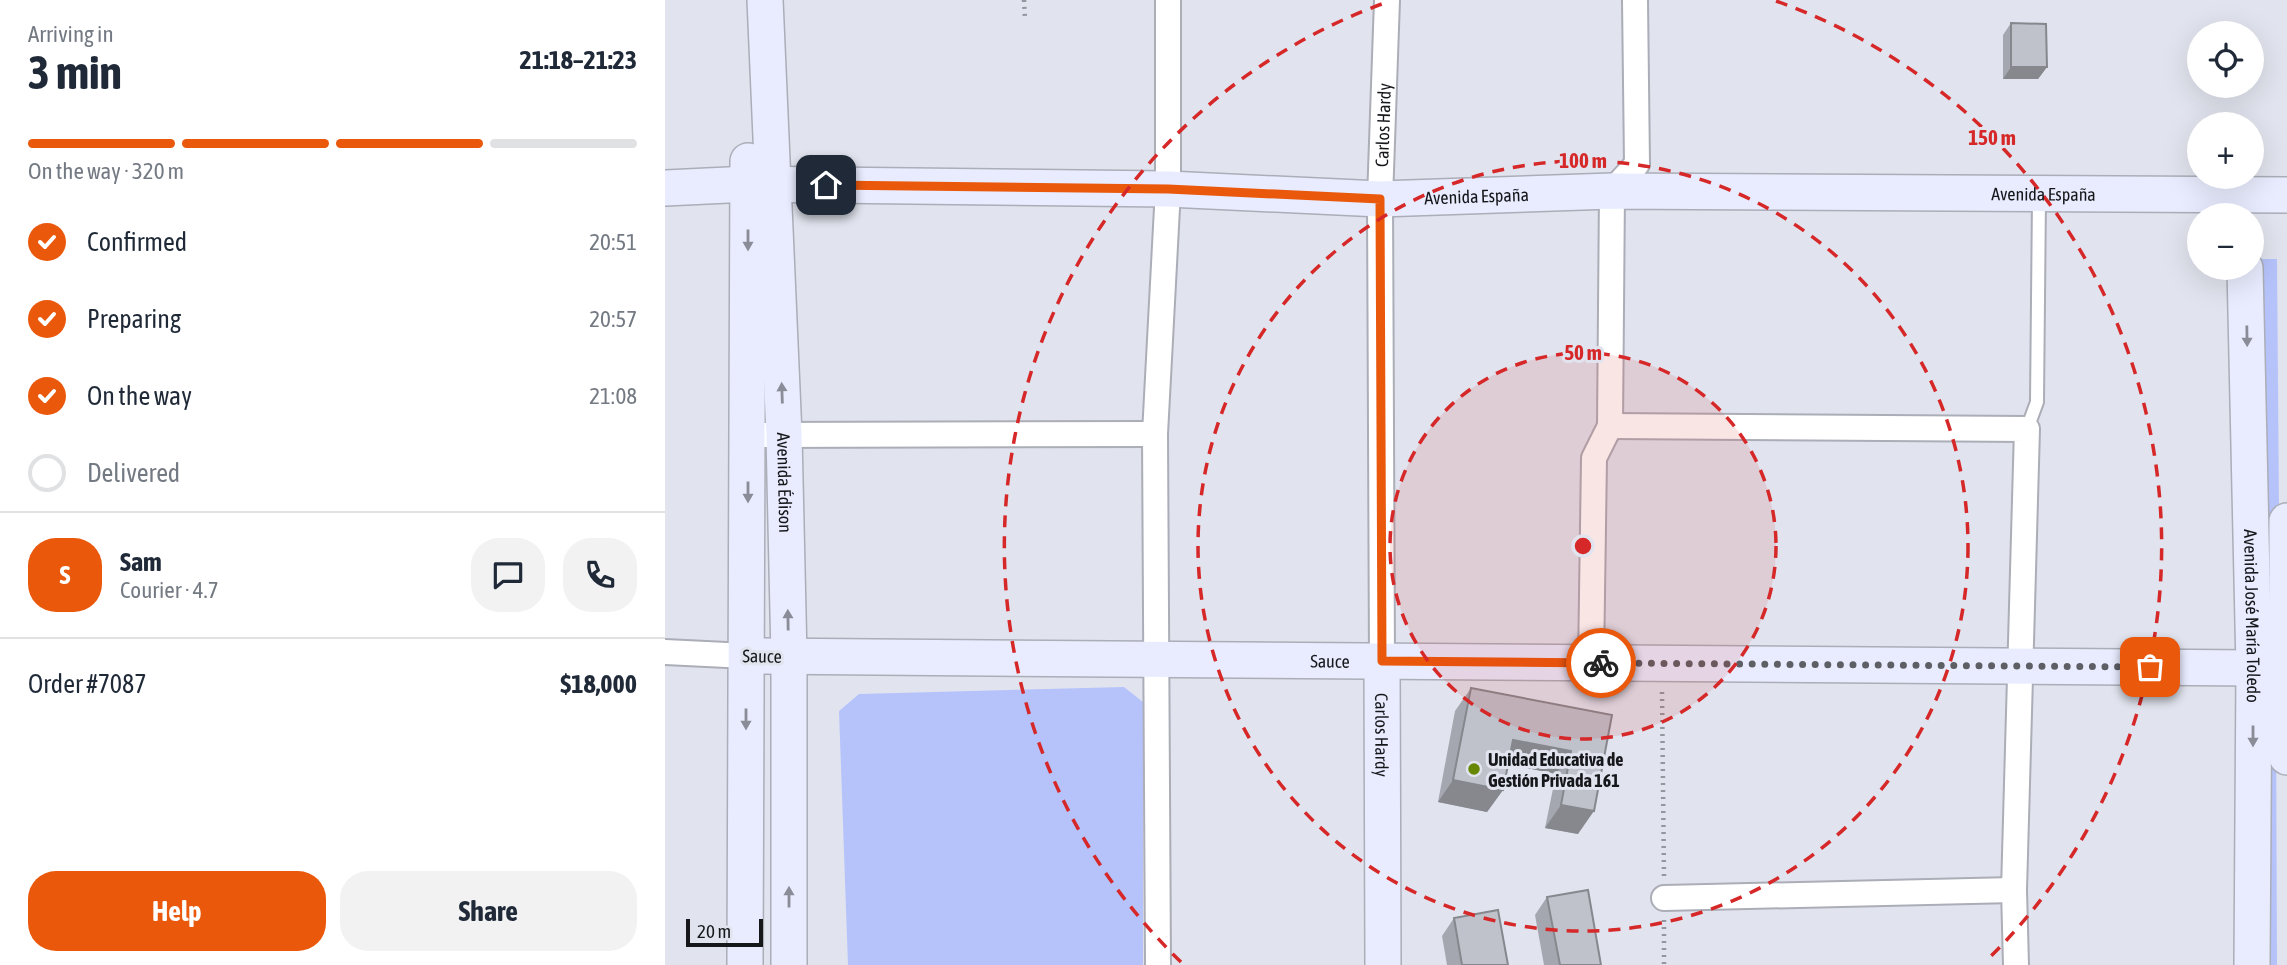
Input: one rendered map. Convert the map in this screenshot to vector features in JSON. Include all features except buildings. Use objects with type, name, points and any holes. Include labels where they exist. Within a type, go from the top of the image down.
[{"type":"main road","name":"Avenida Édison","points":[[746,0],[784,435],[789,657],[789,965]]},
{"type":"main road","name":"Avenida Édison","points":[[745,965],[748,435],[761,184],[765,0]]},
{"type":"main road","name":"Avenida España","points":[[665,188],[761,184],[1168,189],[1380,199],[1612,191],[2039,193],[2210,203]]},
{"type":"main road","name":"Avenida España","points":[[2253,203],[2287,195]]},
{"type":"main road","name":"Avenida José María Toledo","points":[[2246,280],[2275,663],[2287,757]]},
{"type":"main road","name":"Avenida José María Toledo","points":[[2252,965],[2287,521]]},
{"type":"main road","name":"Sauce","points":[[747,656],[2019,666],[2275,663]]},
{"type":"main road","name":"Carlos Hardy","points":[[1382,661],[1383,965]]},
{"type":"street","points":[[1158,965],[1155,435],[1168,189],[1168,0]]},
{"type":"street","name":"Carlos Hardy","points":[[1382,661],[1380,199],[1387,0]]},
{"type":"street","points":[[1591,663],[1594,458],[1611,426],[1612,191],[1637,164],[1635,0]]},
{"type":"street","points":[[1611,426],[2027,429],[2014,890],[2016,965]]},
{"type":"street","points":[[748,435],[1155,435]]},
{"type":"street","name":"Sauce","points":[[665,652],[747,656]]},
{"type":"street","points":[[1664,898],[2014,890]]},
{"type":"lane","points":[[2027,429],[2037,402],[2039,193]]},
{"type":"path","points":[[1024,0],[1025,19]]},
{"type":"path","points":[[1661,664],[1664,965]]},
{"type":"shaded area","points":[[2264,259],[2277,259],[2280,635],[2265,635],[2261,280],[2264,280]]},
{"type":"shaded area","points":[[1124,687],[1143,702],[1143,965],[848,965],[839,711],[859,694]]},
{"type":"shaded area","points":[[2263,700],[2276,700],[2277,965],[2265,965]]},
{"type":"way so far","points":[[1601,663],[2150,667]]},
{"type":"place","name":"Unidad Educativa de Gestión Privada 161","points":[[1474,769]]},
{"type":"route","points":[[826,185],[1168,189],[1380,199],[1382,661],[1601,663]]}]
